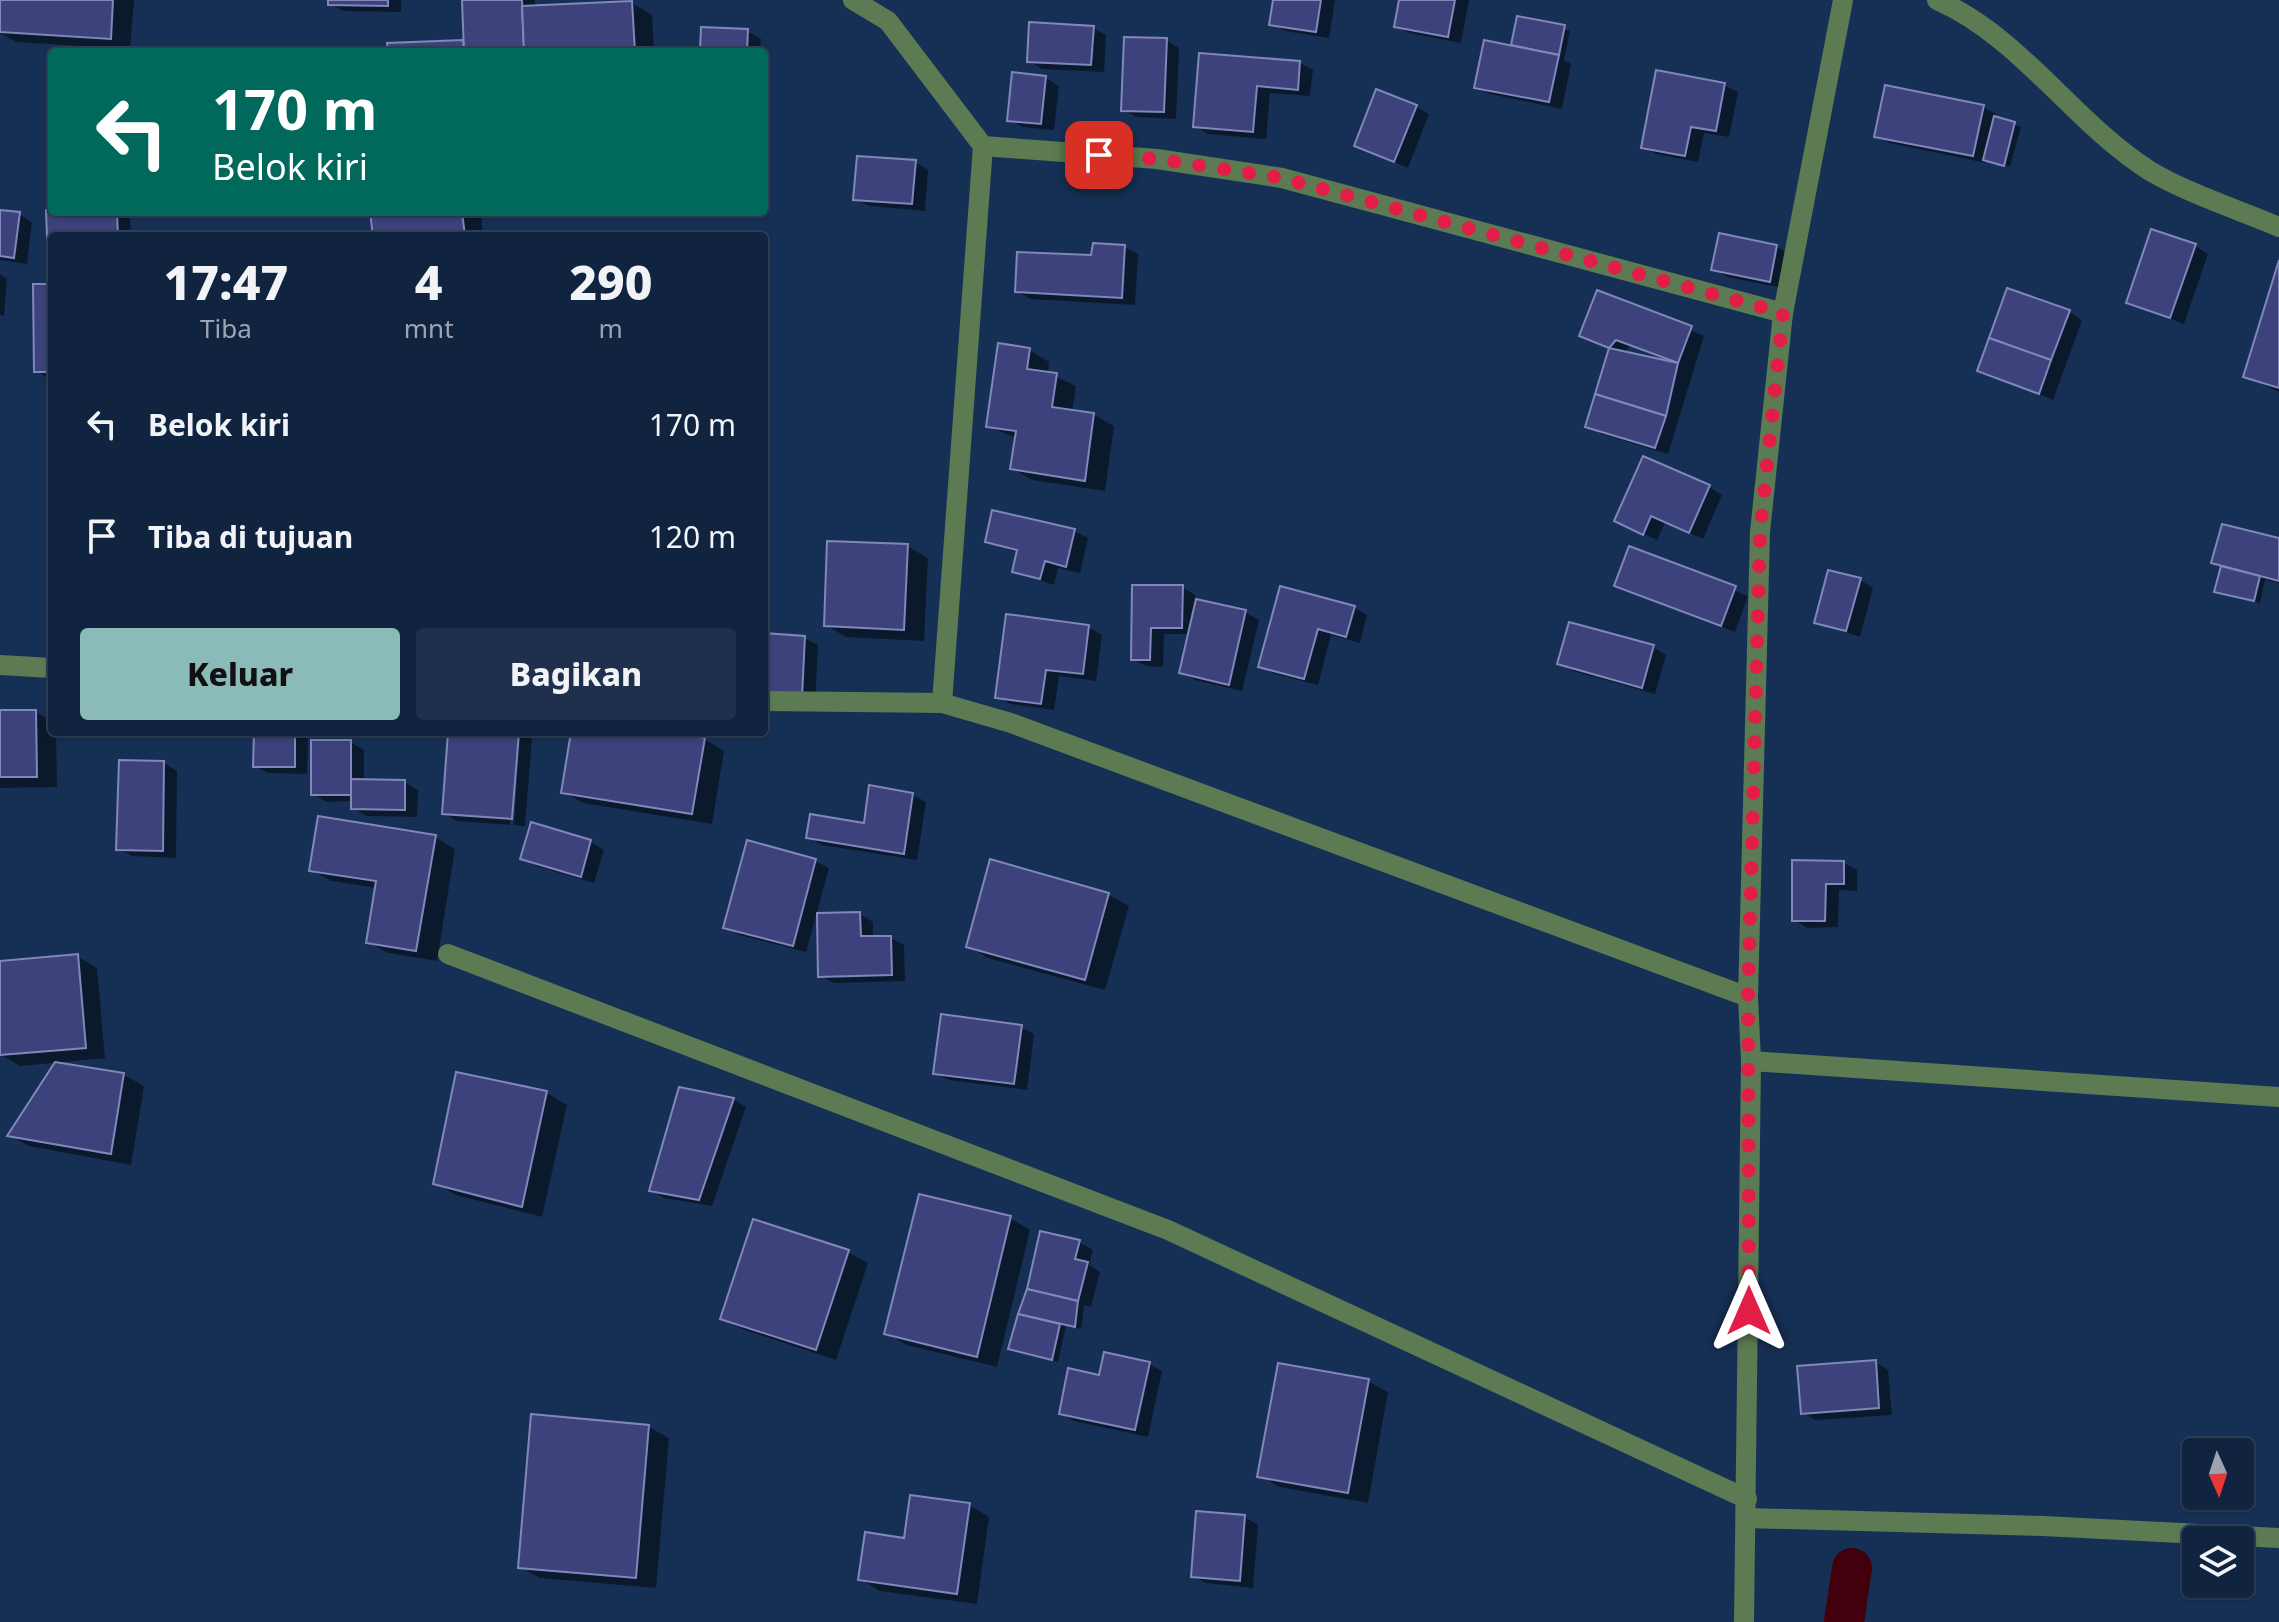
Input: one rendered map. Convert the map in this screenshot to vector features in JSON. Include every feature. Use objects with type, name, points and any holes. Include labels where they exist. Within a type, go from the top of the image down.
[{"type":"street","points":[[853,0],[888,21],[983,146],[942,703]]},
{"type":"street","points":[[1744,1622],[1751,1061],[1748,997],[1760,532],[1783,313],[1843,0]]},
{"type":"street","points":[[1937,0],[1956,9],[1995,37],[2077,113],[2151,171],[2279,227]]},
{"type":"street","points":[[983,146],[1157,159],[1282,178],[1783,313]]},
{"type":"street","points":[[0,665],[48,668]]},
{"type":"street","points":[[768,701],[942,703],[1011,723],[1748,997]]},
{"type":"street","points":[[448,954],[1168,1230],[1747,1509],[2279,1538]]},
{"type":"street","points":[[1751,1061],[2279,1097]]},
{"type":"building","points":[[0,0],[113,0],[111,39],[0,32]]},
{"type":"building","points":[[328,0],[388,0],[388,6],[328,5]]},
{"type":"building","points":[[462,0],[522,0],[524,48],[464,48]]},
{"type":"building","points":[[1273,0],[1321,0],[1316,32],[1269,25]]},
{"type":"building","points":[[1399,0],[1455,0],[1448,37],[1394,27]]},
{"type":"building","points":[[632,1],[635,48],[524,48],[522,6]]},
{"type":"building","points":[[1517,16],[1565,25],[1559,55],[1511,45]]},
{"type":"building","points":[[1029,22],[1094,26],[1091,65],[1027,62]]},
{"type":"building","points":[[701,27],[748,29],[747,48],[700,48]]},
{"type":"building","points":[[1124,37],[1167,38],[1164,112],[1121,111]]},
{"type":"building","points":[[463,40],[464,48],[388,48],[387,43]]},
{"type":"building","points":[[1484,40],[1559,55],[1549,102],[1474,88]]},
{"type":"building","points":[[1199,53],[1300,61],[1298,90],[1257,86],[1253,132],[1193,127]]},
{"type":"building","points":[[1656,70],[1725,83],[1716,131],[1691,127],[1685,156],[1641,148]]},
{"type":"building","points":[[1012,72],[1046,76],[1041,124],[1007,121]]},
{"type":"building","points":[[1885,85],[1984,105],[1973,156],[1874,137]]},
{"type":"building","points":[[1376,89],[1417,105],[1394,162],[1354,146]]},
{"type":"building","points":[[1994,116],[2015,122],[2004,166],[1983,160]]},
{"type":"building","points":[[857,156],[916,160],[912,204],[853,200]]},
{"type":"building","points":[[0,210],[20,212],[14,258],[0,256]]},
{"type":"building","points":[[46,210],[48,216],[117,216],[118,232],[48,232],[48,264]]},
{"type":"building","points":[[370,216],[462,216],[464,232],[372,232]]},
{"type":"building","points":[[2151,229],[2196,244],[2170,318],[2126,303]]},
{"type":"building","points":[[1719,233],[1777,245],[1770,282],[1711,270]]},
{"type":"building","points":[[1093,243],[1125,245],[1122,298],[1015,292],[1017,252],[1091,255]]},
{"type":"building","points":[[2279,260],[2279,388],[2243,377]]},
{"type":"building","points":[[33,284],[48,284],[48,372],[34,372]]},
{"type":"building","points":[[2007,288],[2070,310],[2051,360],[1989,338]]},
{"type":"building","points":[[1597,290],[1692,326],[1678,363],[1616,340],[1609,348],[1579,336]]},
{"type":"building","points":[[1989,338],[2051,360],[2039,394],[1977,371]]},
{"type":"building","points":[[998,343],[1030,348],[1027,369],[1057,373],[1052,407],[1094,413],[1085,481],[1010,469],[1016,431],[986,427]]},
{"type":"building","points":[[1609,348],[1678,363],[1666,416],[1595,394]]},
{"type":"building","points":[[1595,394],[1666,416],[1655,448],[1585,427]]},
{"type":"building","points":[[1643,456],[1710,485],[1689,533],[1651,516],[1643,535],[1614,521]]},
{"type":"building","points":[[992,510],[1075,529],[1066,567],[1045,561],[1040,579],[1012,572],[1017,550],[985,542]]},
{"type":"building","points":[[2222,524],[2279,538],[2279,581],[2211,563]]},
{"type":"building","points":[[827,541],[908,544],[904,630],[824,626]]},
{"type":"building","points":[[1629,546],[1736,586],[1721,626],[1614,586]]},
{"type":"building","points":[[2221,566],[2260,576],[2254,601],[2214,592]]},
{"type":"building","points":[[1828,570],[1861,578],[1846,631],[1814,623]]},
{"type":"building","points":[[1132,585],[1183,585],[1182,628],[1151,628],[1150,660],[1131,660]]},
{"type":"building","points":[[1280,586],[1355,606],[1346,637],[1318,629],[1304,679],[1258,667]]},
{"type":"building","points":[[1196,599],[1246,610],[1229,685],[1179,673]]},
{"type":"building","points":[[1006,614],[1089,625],[1083,674],[1046,670],[1041,704],[995,698]]},
{"type":"building","points":[[1569,622],[1654,645],[1642,688],[1557,664]]},
{"type":"building","points":[[768,633],[805,636],[802,697],[768,695]]},
{"type":"building","points":[[0,710],[36,710],[37,777],[0,777]]},
{"type":"building","points":[[254,736],[295,736],[295,767],[253,767]]},
{"type":"building","points":[[448,736],[519,736],[512,819],[442,814]]},
{"type":"building","points":[[570,736],[705,738],[692,814],[561,793]]},
{"type":"building","points":[[311,740],[351,740],[351,795],[311,795]]},
{"type":"building","points":[[119,760],[164,761],[163,851],[116,850]]},
{"type":"building","points":[[351,779],[405,780],[405,810],[351,809]]},
{"type":"building","points":[[869,785],[913,793],[904,854],[806,838],[810,814],[864,823]]},
{"type":"building","points":[[318,816],[436,835],[416,951],[366,943],[376,881],[309,871]]},
{"type":"building","points":[[531,822],[591,840],[581,877],[520,859]]},
{"type":"building","points":[[747,840],[816,859],[793,946],[723,928]]},
{"type":"building","points":[[990,859],[1109,893],[1085,980],[966,947]]},
{"type":"building","points":[[1792,860],[1844,861],[1844,884],[1826,884],[1825,921],[1792,921]]},
{"type":"building","points":[[860,912],[861,936],[891,936],[892,975],[818,977],[817,913]]},
{"type":"building","points":[[78,954],[86,1048],[0,1055],[0,961]]},
{"type":"building","points":[[941,1014],[1022,1025],[1014,1084],[933,1074]]},
{"type":"building","points":[[55,1062],[124,1073],[111,1154],[7,1136]]},
{"type":"building","points":[[456,1072],[547,1091],[522,1207],[433,1184]]},
{"type":"building","points":[[679,1087],[734,1098],[699,1200],[649,1191]]},
{"type":"building","points":[[919,1194],[1011,1216],[977,1357],[884,1334]]},
{"type":"building","points":[[753,1219],[849,1250],[816,1350],[720,1319]]},
{"type":"building","points":[[1040,1231],[1080,1240],[1075,1259],[1088,1262],[1078,1301],[1027,1289]]},
{"type":"building","points":[[1027,1289],[1078,1301],[1075,1327],[1018,1314]]},
{"type":"building","points":[[1018,1314],[1060,1324],[1052,1360],[1008,1349]]},
{"type":"building","points":[[1104,1352],[1150,1362],[1135,1430],[1059,1414],[1068,1368],[1099,1375]]},
{"type":"building","points":[[1876,1360],[1879,1408],[1801,1414],[1797,1366]]},
{"type":"building","points":[[1278,1363],[1369,1379],[1348,1493],[1257,1477]]},
{"type":"building","points":[[531,1414],[649,1425],[636,1578],[518,1568]]},
{"type":"building","points":[[910,1495],[970,1503],[957,1594],[858,1580],[865,1532],[904,1538]]},
{"type":"building","points":[[1196,1511],[1245,1515],[1240,1581],[1191,1577]]},
{"type":"waterway","points":[[1844,1622],[1852,1568]]},
{"type":"route","points":[[1099,155],[1157,159],[1282,178],[1783,313],[1760,532],[1748,997],[1751,1061],[1749,1311]]}]
